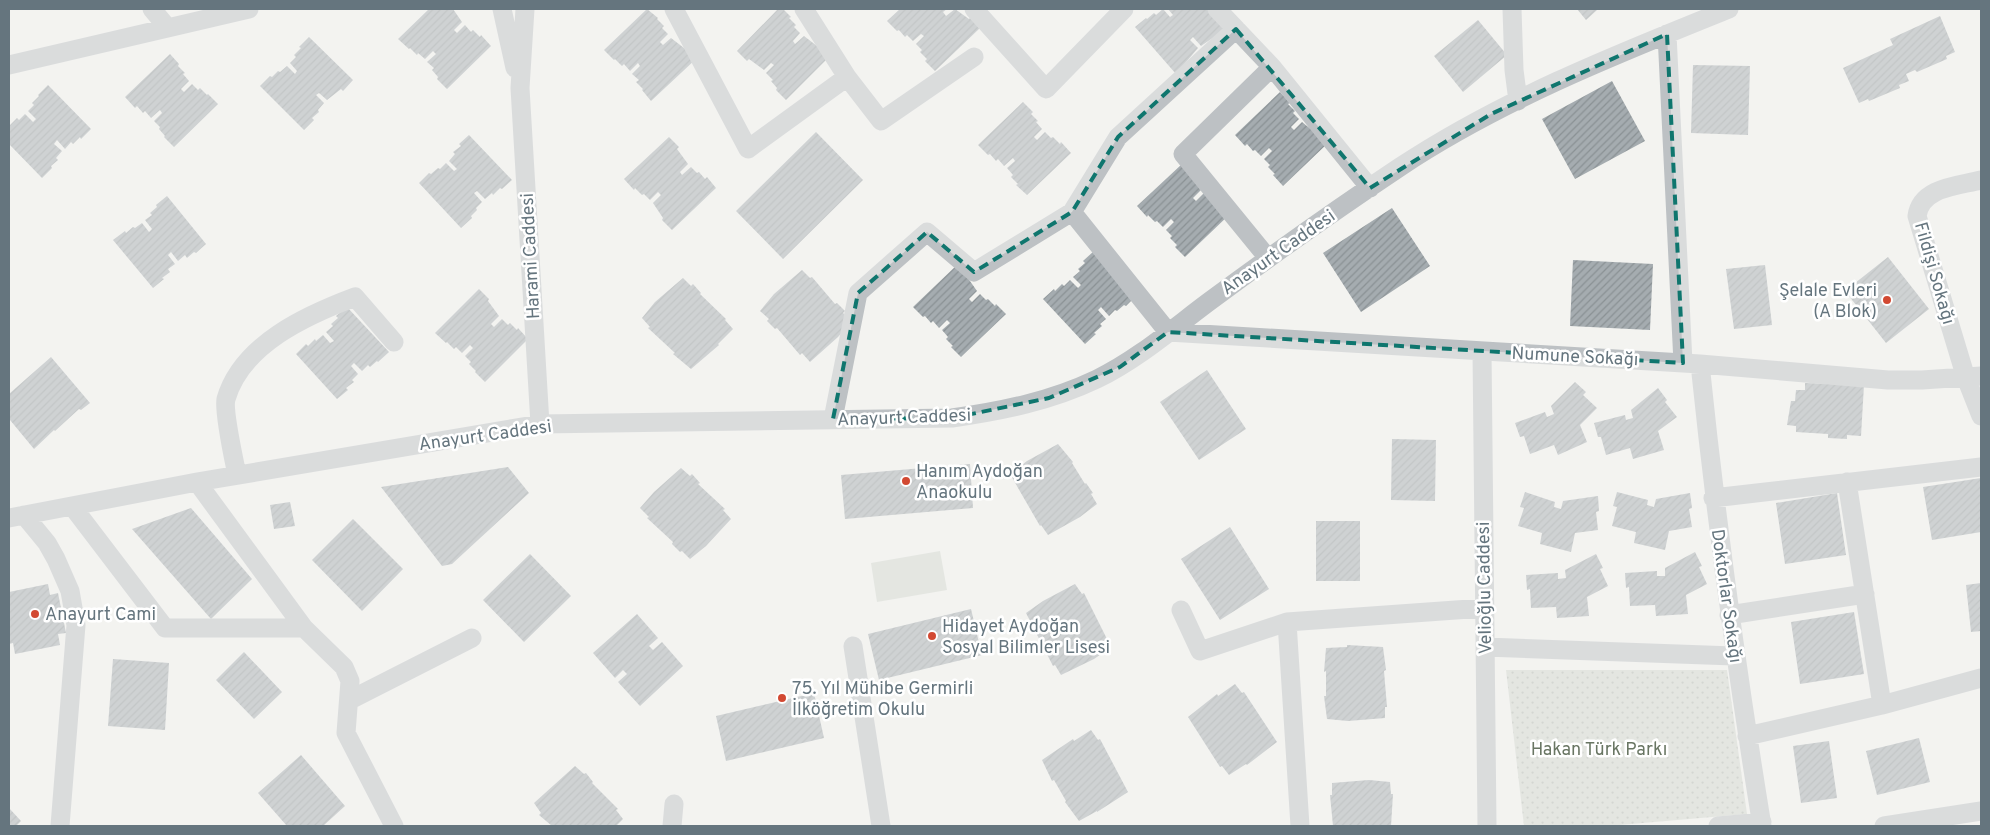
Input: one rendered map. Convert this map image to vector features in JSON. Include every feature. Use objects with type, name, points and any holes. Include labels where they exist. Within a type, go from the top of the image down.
[{"type":"street","points":[[152,9],[168,27]]},
{"type":"street","points":[[9,65],[249,9]]},
{"type":"street","points":[[502,9],[520,88]]},
{"type":"street","points":[[520,88],[525,9]]},
{"type":"street","points":[[674,9],[748,149],[847,77]]},
{"type":"street","points":[[804,9],[847,77],[881,121],[974,57]]},
{"type":"street","points":[[974,9],[1046,89],[1124,9]]},
{"type":"street","points":[[1217,9],[1272,67],[1370,188]]},
{"type":"street","points":[[1512,9],[1514,70],[1518,101]]},
{"type":"street","name":"Anayurt Caddesi","points":[[16,517],[197,482],[540,424],[952,418],[1022,406],[1057,395],[1097,379],[1120,367],[1268,258],[1370,188],[1446,139],[1565,78],[1729,9]]},
{"type":"street","points":[[834,420],[858,293],[927,232],[974,272],[1072,212],[1118,137],[1236,29]]},
{"type":"street","name":"Doktorlar Sokağı","points":[[1667,34],[1691,363],[1714,498],[1734,656],[1762,824]]},
{"type":"street","points":[[1268,258],[1183,154],[1272,67]]},
{"type":"street","name":"Harami Caddesi","points":[[520,88],[540,424]]},
{"type":"street","name":"Fildişi Sokağı","points":[[1981,180],[1933,192],[1921,202],[1917,216],[1974,377],[1981,416]]},
{"type":"street","points":[[1072,212],[1168,332]]},
{"type":"street","points":[[237,475],[225,401],[240,373],[262,346],[277,334],[310,315],[355,297],[394,342]]},
{"type":"street","name":"Numune Sokağı","points":[[1168,332],[1691,363],[1888,380],[1974,377]]},
{"type":"street","name":"Velioğlu Caddesi","points":[[1482,351],[1487,826]]},
{"type":"street","points":[[1714,498],[1981,467]]},
{"type":"street","points":[[197,482],[304,628],[344,667],[350,681],[346,733],[394,826]]},
{"type":"street","points":[[1846,482],[1882,705]]},
{"type":"street","points":[[72,506],[165,628],[304,628]]},
{"type":"street","points":[[16,517],[47,543],[56,559],[70,591],[76,624],[60,826]]},
{"type":"street","points":[[1729,615],[1865,594]]},
{"type":"street","points":[[1181,610],[1200,651],[1287,622],[1484,608]]},
{"type":"street","points":[[1287,622],[1300,826]]},
{"type":"street","points":[[350,700],[472,638]]},
{"type":"street","points":[[853,646],[881,826]]},
{"type":"street","points":[[1485,647],[1734,656]]},
{"type":"street","points":[[1747,736],[1882,705],[1981,678]]},
{"type":"street","points":[[672,826],[674,804]]},
{"type":"street","points":[[1884,826],[1981,811]]},
{"type":"street","points":[[1718,826],[1762,824]]},
{"type":"highlighted area","points":[[1236,29],[1370,188],[1491,114],[1667,34],[1683,363],[1168,332],[1120,367],[1049,398],[952,418],[833,419],[858,293],[927,232],[974,272],[1072,212],[1118,137]]},
{"type":"green space","points":[[940,551],[947,590],[877,602],[871,563]]},
{"type":"green space","name":"Hakan Türk Parkı","points":[[1506,670],[1727,670],[1747,814],[1608,826],[1524,826]]},
{"type":"building","points":[[429,9],[453,9],[462,22],[454,30],[457,33],[465,25],[471,32],[473,30],[480,37],[481,35],[491,46],[447,89],[437,79],[438,77],[432,70],[434,68],[427,62],[436,54],[433,51],[425,59],[418,53],[417,55],[398,39]]},
{"type":"building","points":[[647,9],[658,18],[664,26],[662,28],[668,34],[660,42],[663,45],[671,38],[697,58],[651,101],[636,82],[639,80],[632,74],[640,66],[638,63],[630,71],[624,64],[622,66],[604,50]]},
{"type":"building","points":[[778,9],[783,9],[791,17],[789,18],[796,25],[794,27],[800,33],[793,41],[795,44],[804,36],[830,56],[786,100],[776,90],[777,88],[771,81],[773,80],[766,73],[774,65],[771,63],[764,70],[749,59],[747,61],[737,51]]},
{"type":"building","points":[[900,9],[947,9],[943,12],[946,16],[955,9],[970,18],[980,28],[935,71],[925,61],[927,59],[920,52],[922,50],[916,44],[924,36],[921,34],[913,41],[907,35],[905,37],[899,30],[897,31],[887,21]]},
{"type":"building","points":[[1163,9],[1170,17],[1173,15],[1168,9],[1212,9],[1229,27],[1201,46],[1193,37],[1190,40],[1198,48],[1176,74],[1135,27],[1146,18],[1154,13],[1156,15]]},
{"type":"building","points":[[1577,9],[1596,9],[1597,10],[1586,20]]},
{"type":"building","points":[[1940,16],[1955,52],[1946,56],[1947,59],[1917,72],[1915,70],[1906,74],[1909,81],[1899,85],[1900,88],[1869,101],[1868,99],[1859,103],[1843,68],[1893,45],[1890,39]]},
{"type":"building","points":[[1478,20],[1507,55],[1463,92],[1434,56]]},
{"type":"building","points":[[309,37],[353,80],[343,91],[341,89],[327,100],[319,93],[316,95],[324,103],[318,110],[319,112],[312,118],[314,120],[304,130],[260,86],[270,76],[272,77],[287,66],[295,74],[297,71],[290,63],[296,57],[294,55],[301,48],[299,47]]},
{"type":"building","points":[[170,54],[179,64],[178,66],[185,73],[183,74],[189,81],[181,89],[184,92],[192,84],[198,90],[200,88],[208,94],[218,104],[174,147],[164,137],[159,129],[160,127],[154,121],[162,113],[160,110],[151,118],[137,106],[135,108],[125,97]]},
{"type":"building","points":[[1693,65],[1750,66],[1748,135],[1691,133]]},
{"type":"building","points":[[1612,81],[1645,141],[1575,179],[1542,119]]},
{"type":"building","points":[[48,85],[91,129],[81,139],[80,137],[73,144],[71,142],[65,149],[57,140],[54,144],[62,151],[56,158],[58,160],[42,178],[9,144],[9,124],[17,118],[19,120],[25,114],[33,122],[36,119],[28,111],[34,105],[32,103],[38,95]]},
{"type":"building","points":[[1280,92],[1290,103],[1288,104],[1295,111],[1293,113],[1299,119],[1291,127],[1294,130],[1302,122],[1328,143],[1283,186],[1273,175],[1275,174],[1268,167],[1270,165],[1264,159],[1272,151],[1269,148],[1261,156],[1247,144],[1245,146],[1235,135]]},
{"type":"building","points":[[1023,102],[1033,112],[1031,114],[1038,121],[1036,122],[1042,129],[1034,137],[1037,140],[1045,132],[1060,144],[1061,142],[1071,153],[1027,195],[1016,185],[1018,184],[1011,177],[1013,175],[1007,168],[1015,161],[1013,158],[1004,166],[998,159],[996,161],[978,145]]},
{"type":"building","points":[[816,132],[863,180],[783,259],[736,211]]},
{"type":"building","points":[[469,135],[512,180],[502,189],[500,188],[493,195],[492,193],[485,199],[477,191],[474,193],[482,202],[471,216],[472,218],[461,228],[419,183],[429,173],[431,174],[438,168],[440,169],[446,163],[454,171],[457,169],[449,161],[455,154],[453,152],[461,146],[459,144]]},
{"type":"building","points":[[669,137],[679,147],[677,149],[688,164],[680,172],[682,175],[691,167],[705,179],[707,177],[716,188],[672,230],[662,220],[663,218],[653,203],[661,195],[658,192],[650,200],[635,188],[634,190],[624,179]]},
{"type":"building","points":[[1182,164],[1201,190],[1193,198],[1196,201],[1204,193],[1230,214],[1185,257],[1175,247],[1177,245],[1170,238],[1172,236],[1166,230],[1174,222],[1171,219],[1163,227],[1148,215],[1147,217],[1137,206]]},
{"type":"building","points":[[167,196],[206,244],[196,253],[194,252],[187,258],[185,255],[178,261],[171,252],[168,255],[175,264],[168,269],[170,272],[162,278],[164,279],[153,288],[113,240],[125,231],[126,233],[142,223],[149,232],[152,229],[145,220],[152,215],[150,213],[157,207],[156,205]]},
{"type":"building","points":[[1392,208],[1430,266],[1361,312],[1323,253]]},
{"type":"building","points":[[1094,251],[1136,296],[1126,306],[1124,305],[1117,311],[1115,310],[1109,316],[1101,307],[1098,310],[1106,319],[1100,324],[1102,326],[1094,333],[1096,334],[1085,344],[1043,299],[1054,289],[1055,291],[1062,284],[1064,286],[1070,280],[1078,288],[1081,285],[1073,277],[1085,263],[1083,261]]},
{"type":"building","name":"Şelale Evleri (A Blok)","points":[[1888,257],[1929,309],[1886,343],[1845,291]]},
{"type":"building","points":[[1573,260],[1653,264],[1650,330],[1570,326]]},
{"type":"building","points":[[958,264],[977,291],[969,299],[972,302],[980,294],[995,306],[996,304],[1006,314],[961,357],[951,347],[953,346],[946,339],[948,337],[942,330],[950,323],[947,320],[939,328],[933,321],[931,323],[913,307]]},
{"type":"building","points":[[1765,265],[1772,325],[1734,329],[1726,269]]},
{"type":"building","points":[[802,270],[810,278],[812,277],[835,304],[837,303],[845,311],[843,313],[852,321],[838,337],[810,362],[802,353],[800,355],[777,328],[775,329],[767,321],[769,319],[760,311],[774,294]]},
{"type":"building","points":[[683,278],[691,286],[693,284],[733,329],[719,345],[691,369],[673,354],[675,353],[648,328],[650,327],[642,318],[655,302]]},
{"type":"building","points":[[479,289],[489,299],[488,301],[499,316],[491,324],[494,327],[502,319],[508,325],[510,323],[517,330],[518,328],[528,339],[485,382],[475,372],[469,364],[471,362],[465,356],[473,348],[470,345],[462,353],[456,347],[454,349],[435,333]]},
{"type":"building","points":[[347,307],[389,352],[378,362],[370,367],[368,365],[362,371],[354,363],[351,366],[358,374],[352,380],[354,382],[346,388],[348,390],[337,399],[296,354],[306,344],[308,346],[315,339],[316,341],[323,335],[330,343],[334,341],[326,332],[338,318],[336,316]]},
{"type":"building","points":[[51,357],[90,403],[81,410],[79,409],[34,449],[10,420],[9,394]]},
{"type":"building","points":[[1207,370],[1246,429],[1199,460],[1160,402]]},
{"type":"building","points":[[1575,382],[1586,392],[1583,395],[1597,408],[1580,425],[1587,442],[1558,455],[1554,445],[1530,454],[1524,436],[1520,437],[1515,423],[1545,412],[1547,417],[1554,414],[1551,406]]},
{"type":"building","points":[[1805,383],[1864,385],[1861,436],[1847,435],[1847,439],[1828,438],[1828,434],[1796,432],[1796,426],[1787,425],[1791,401],[1795,401],[1796,390],[1805,390]]},
{"type":"building","points":[[1658,388],[1667,400],[1665,402],[1677,417],[1658,431],[1664,450],[1633,459],[1630,448],[1606,455],[1601,437],[1598,437],[1594,423],[1625,415],[1626,420],[1633,418],[1631,410]]},
{"type":"building","points":[[1392,439],[1436,440],[1435,501],[1391,500]]},
{"type":"building","points":[[1058,444],[1073,462],[1085,484],[1093,493],[1091,494],[1097,504],[1080,517],[1048,535],[1040,526],[1010,474],[1027,461]]},
{"type":"building","points":[[970,464],[973,508],[845,519],[841,475]]},
{"type":"building","points":[[508,467],[529,493],[452,564],[442,566],[381,487]]},
{"type":"building","points":[[681,468],[690,476],[692,474],[700,483],[698,484],[725,509],[723,510],[731,519],[706,546],[690,559],[672,544],[673,542],[647,518],[649,517],[640,508],[654,492]]},
{"type":"building","points":[[1981,478],[1981,532],[1932,540],[1923,487]]},
{"type":"building","points":[[1525,492],[1555,502],[1554,507],[1561,509],[1563,501],[1598,496],[1599,511],[1596,512],[1598,530],[1575,533],[1571,552],[1540,544],[1542,533],[1518,526],[1524,508],[1520,507]]},
{"type":"building","points":[[1617,492],[1648,500],[1647,505],[1654,507],[1656,499],[1690,493],[1692,508],[1689,509],[1692,527],[1669,531],[1665,550],[1634,543],[1636,532],[1612,526],[1617,507],[1613,506]]},
{"type":"building","points":[[1837,493],[1846,555],[1785,564],[1776,503]]},
{"type":"building","points":[[290,502],[295,526],[274,529],[270,505]]},
{"type":"building","points":[[191,508],[252,579],[211,619],[132,529]]},
{"type":"building","points":[[353,519],[403,569],[362,611],[312,560]]},
{"type":"building","points":[[1316,521],[1360,521],[1360,581],[1316,581]]},
{"type":"building","points":[[1230,527],[1269,589],[1220,620],[1181,559]]},
{"type":"building","points":[[1695,552],[1702,566],[1699,567],[1707,584],[1686,595],[1688,614],[1656,616],[1655,605],[1630,606],[1629,587],[1626,588],[1625,573],[1657,571],[1657,576],[1665,576],[1665,568]]},
{"type":"building","points":[[530,554],[571,596],[524,642],[483,600]]},
{"type":"building","points":[[1596,554],[1603,568],[1600,569],[1608,586],[1587,597],[1589,616],[1557,618],[1556,607],[1531,608],[1530,589],[1527,590],[1526,575],[1558,573],[1558,579],[1566,578],[1565,570]]},
{"type":"building","points":[[1981,583],[1981,631],[1971,632],[1966,585]]},
{"type":"building","name":"Anayurt Cami","points":[[48,584],[50,595],[58,593],[66,633],[58,634],[60,645],[15,654],[13,643],[9,644],[9,592]]},
{"type":"building","points":[[1075,584],[1082,594],[1084,593],[1111,647],[1094,659],[1061,675],[1055,665],[1053,666],[1026,613],[1043,601]]},
{"type":"building","points":[[971,609],[982,655],[879,680],[868,634]]},
{"type":"building","points":[[1854,612],[1864,674],[1800,684],[1791,622]]},
{"type":"building","points":[[637,614],[658,638],[649,646],[653,650],[662,642],[683,666],[640,706],[618,682],[627,674],[623,670],[615,678],[593,653]]},
{"type":"building","points":[[1347,645],[1383,647],[1386,670],[1384,671],[1387,707],[1385,707],[1385,718],[1348,721],[1327,719],[1324,696],[1326,696],[1326,671],[1324,672],[1326,648],[1347,647]]},
{"type":"building","points":[[244,652],[282,692],[254,719],[216,680]]},
{"type":"building","points":[[113,659],[169,663],[165,730],[108,726]]},
{"type":"building","points":[[1235,684],[1242,693],[1244,692],[1277,742],[1247,765],[1229,775],[1222,766],[1220,767],[1188,717],[1217,694],[1218,696]]},
{"type":"building","points":[[814,693],[824,738],[726,761],[716,716]]},
{"type":"building","points":[[1091,730],[1098,740],[1100,739],[1128,792],[1079,821],[1065,802],[1054,780],[1052,781],[1042,760],[1073,739],[1074,741]]},
{"type":"building","points":[[1919,738],[1930,782],[1877,795],[1866,751]]},
{"type":"building","points":[[1829,741],[1837,798],[1801,803],[1793,746]]},
{"type":"building","points":[[301,755],[345,806],[323,826],[287,826],[258,793]]},
{"type":"building","points":[[575,766],[584,774],[586,773],[592,783],[618,809],[616,810],[623,819],[616,826],[552,826],[539,815],[541,813],[534,803]]},
{"type":"building","points":[[1369,780],[1390,782],[1391,794],[1393,794],[1391,826],[1333,826],[1330,795],[1332,795],[1332,783]]},
{"type":"building","points":[[9,808],[21,821],[16,826],[9,826]]},
{"type":"place","name":"Şelale Evleri (A Blok)","points":[[1887,300]]},
{"type":"place","name":"Hanım Aydoğan Anaokulu","points":[[906,481]]},
{"type":"place","name":"Anayurt Cami","points":[[35,614]]},
{"type":"place","name":"Hidayet Aydoğan Sosyal Bilimler Lisesi","points":[[932,636]]},
{"type":"place","name":"75. Yıl Mühibe Germirli İlköğretim Okulu","points":[[782,698]]}]
